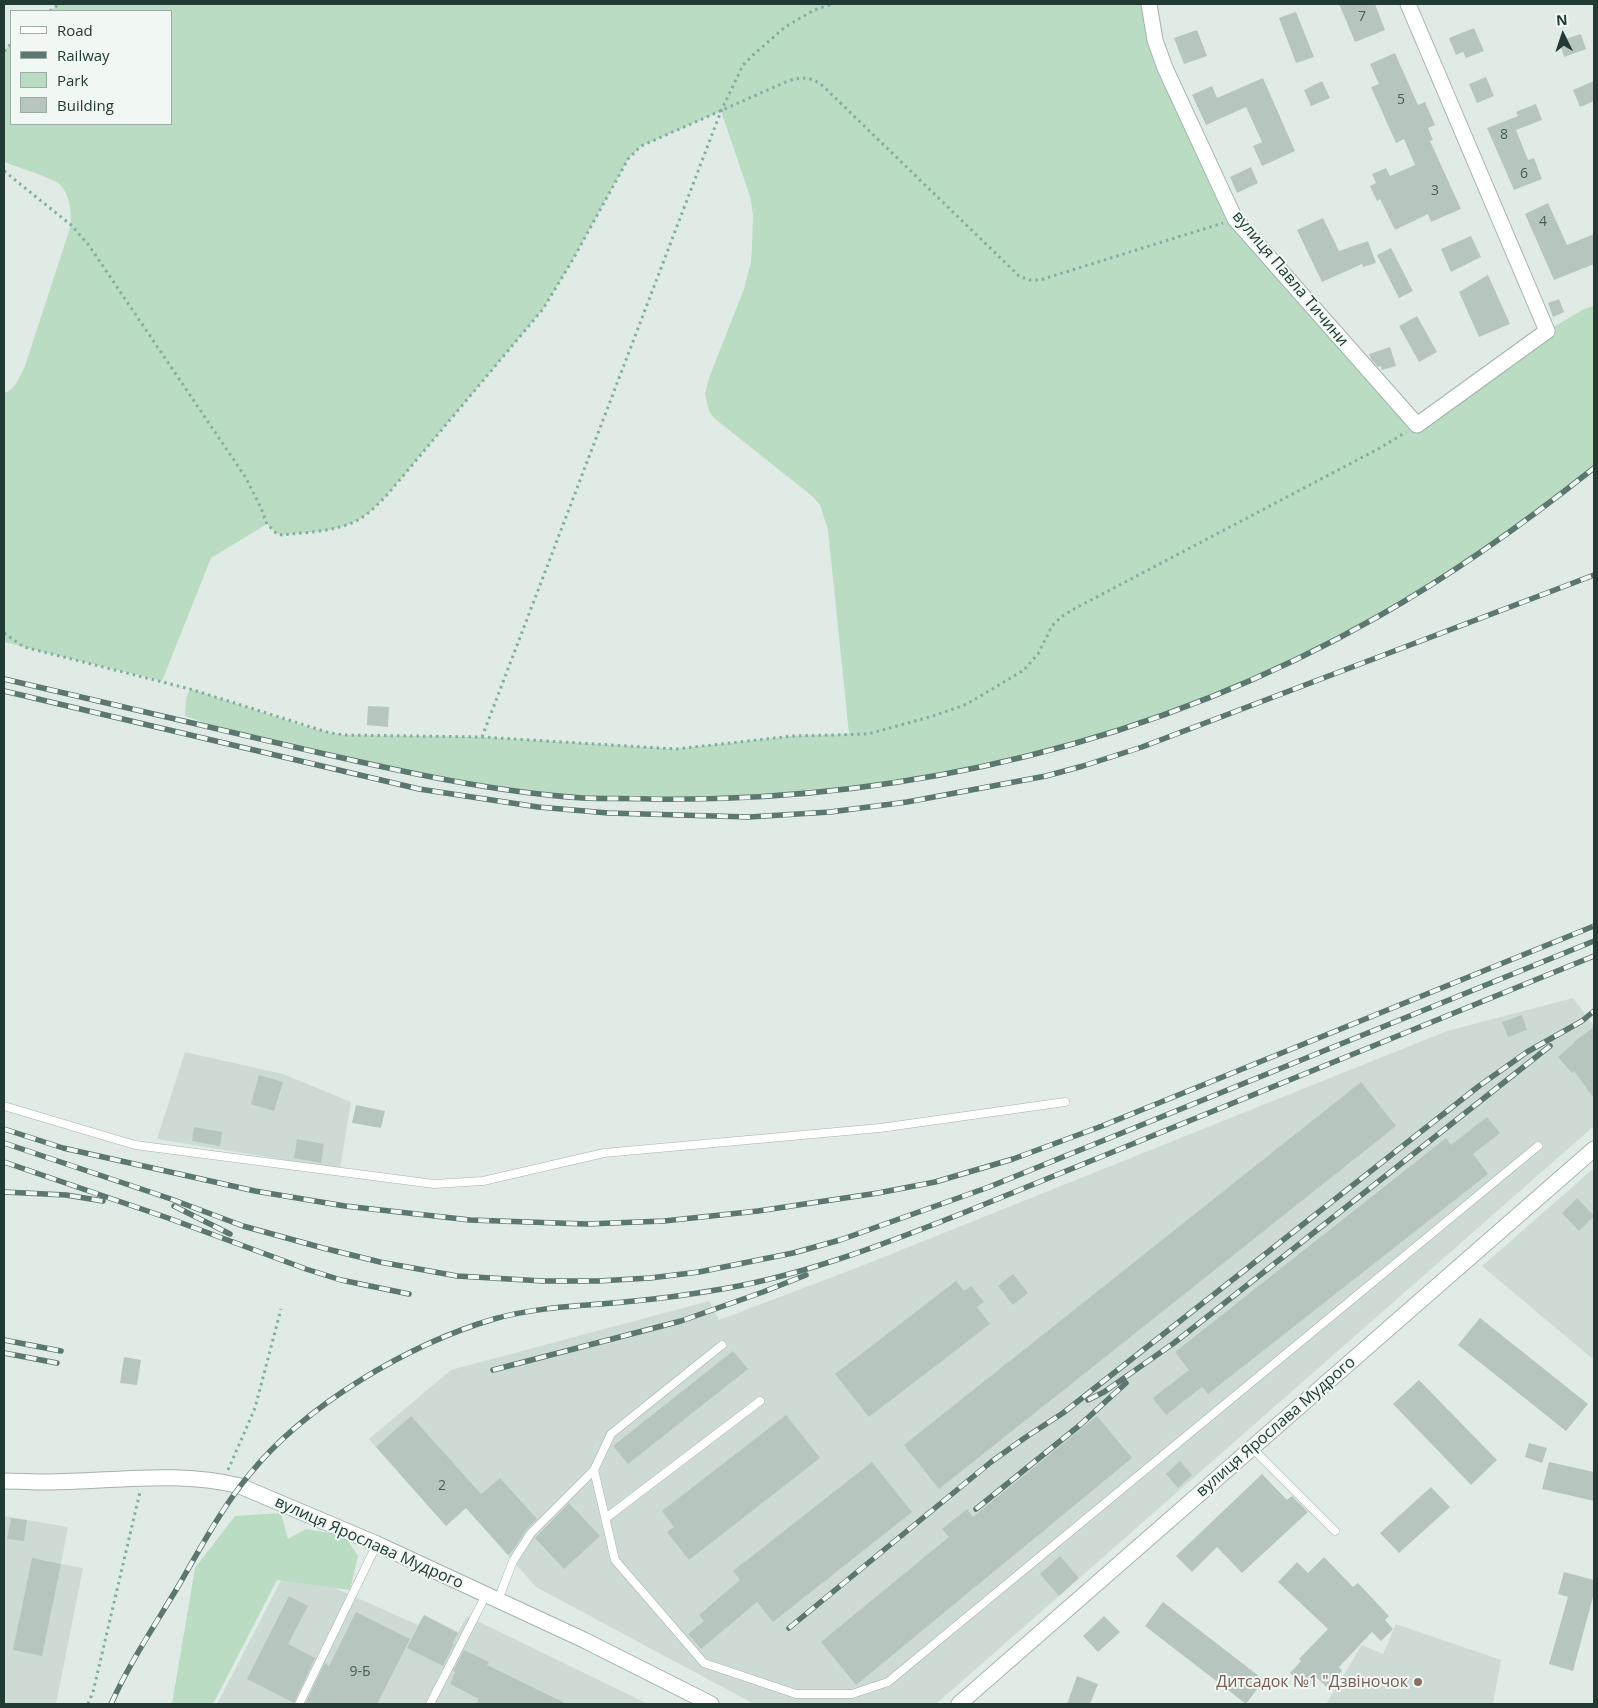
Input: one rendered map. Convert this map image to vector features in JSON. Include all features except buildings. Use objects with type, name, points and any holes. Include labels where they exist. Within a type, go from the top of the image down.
[{"type":"street","name":"вулиця Павла Тичини","points":[[1149,4],[1155,40],[1165,68],[1235,219],[1417,425]]},
{"type":"street","points":[[1408,4],[1547,331],[1417,425]]},
{"type":"street","name":"вулиця Ярослава Мудрого","points":[[959,1704],[1594,1149]]},
{"type":"street","name":"вулиця Ярослава Мудрого","points":[[4,1481],[47,1482],[144,1477],[195,1479],[240,1486],[376,1544],[492,1597],[584,1640],[711,1704]]},
{"type":"lane","points":[[4,1106],[135,1144],[434,1184],[483,1181],[604,1153],[880,1128],[1065,1102]]},
{"type":"lane","points":[[594,1470],[615,1560],[704,1663],[796,1694],[852,1694],[888,1682],[1538,1146]]},
{"type":"lane","points":[[430,1704],[512,1561],[531,1533],[594,1470],[610,1434],[722,1345]]},
{"type":"lane","points":[[606,1518],[760,1401]]},
{"type":"lane","points":[[1252,1448],[1335,1531]]},
{"type":"lane","points":[[299,1704],[376,1544]]},
{"type":"path","points":[[482,737],[721,111],[743,65],[753,55],[785,27],[814,10],[832,4]]},
{"type":"path","points":[[4,171],[72,225],[88,244],[246,478],[267,524],[276,533],[282,535],[334,528],[348,524],[366,515],[388,495],[543,309],[572,261],[622,169],[640,146],[788,81],[803,78],[817,81],[1019,276],[1029,280],[1040,280],[1235,219]]},
{"type":"path","points":[[4,634],[24,647],[190,689],[330,733],[482,737],[676,749],[800,735],[868,734],[933,716],[967,704],[1024,670],[1038,654],[1052,626],[1072,610],[1380,448],[1417,425]]},
{"type":"path","points":[[223,1482],[254,1408],[281,1310]]},
{"type":"path","points":[[88,1704],[94,1692],[144,1477]]},
{"type":"shaded area","points":[[1573,998],[1594,1026],[1594,1126],[936,1704],[754,1704],[536,1587],[466,1508],[446,1526],[369,1439],[451,1370],[709,1301],[719,1320],[864,1265],[1447,1031]]},
{"type":"shaded area","points":[[185,1052],[283,1074],[351,1102],[340,1169],[157,1139]]},
{"type":"shaded area","points":[[1594,1168],[1594,1360],[1482,1266]]},
{"type":"shaded area","points":[[4,1516],[68,1527],[61,1564],[83,1568],[56,1704],[4,1704]]},
{"type":"shaded area","points":[[288,1567],[418,1625],[424,1615],[458,1632],[467,1616],[648,1704],[217,1704]]},
{"type":"shaded area","name":"Дитсадок №1 \"Дзвіночок","points":[[1396,1624],[1501,1660],[1493,1704],[1326,1704],[1362,1645],[1383,1654]]},
{"type":"green space","points":[[59,4],[1149,4],[1151,23],[1235,219],[1417,425],[1547,331],[1584,309],[1594,306],[1594,468],[1516,528],[1434,583],[1378,617],[1294,660],[1208,698],[1119,730],[1029,756],[937,776],[845,790],[751,797],[591,798],[492,788],[432,778],[234,733],[185,716],[186,698],[190,689],[301,725],[345,735],[482,737],[676,749],[793,736],[849,734],[828,530],[820,505],[812,496],[714,418],[709,411],[705,394],[709,378],[744,289],[751,262],[753,215],[750,196],[721,111],[641,146],[628,159],[572,261],[543,309],[377,505],[358,520],[331,529],[282,535],[276,533],[267,524],[211,558],[162,681],[4,642],[4,393],[14,386],[25,366],[71,225],[68,197],[59,184],[42,175],[4,162],[4,51],[10,45],[10,125],[172,125],[172,10],[51,10]]},
{"type":"green space","points":[[281,1513],[288,1539],[306,1529],[345,1536],[358,1556],[350,1590],[277,1580],[213,1704],[172,1704],[195,1568],[235,1516]]},
{"type":"railway","points":[[4,679],[382,767],[516,791],[583,798],[650,799],[745,797],[840,790],[934,776],[1026,756],[1118,730],[1207,698],[1295,660],[1407,600],[1490,546],[1594,468]]},
{"type":"railway","points":[[4,691],[419,789],[538,807],[608,813],[749,817],[830,812],[907,802],[1046,776],[1083,766],[1142,747],[1594,575]]},
{"type":"railway","points":[[4,1129],[63,1148],[255,1191],[345,1206],[470,1220],[587,1224],[664,1221],[758,1211],[878,1193],[935,1182],[1013,1159],[1102,1126],[1594,926]]},
{"type":"railway","points":[[4,1143],[171,1199],[243,1226],[380,1262],[457,1276],[543,1281],[598,1281],[650,1278],[699,1272],[793,1253],[840,1240],[989,1187],[1594,941]]},
{"type":"railway","points":[[111,1704],[133,1660],[238,1488],[272,1449],[299,1425],[329,1401],[394,1361],[461,1330],[510,1315],[559,1308],[663,1298],[728,1288],[759,1282],[848,1256],[963,1213],[1594,956]]},
{"type":"railway","points":[[789,1628],[991,1462],[1063,1413],[1479,1086],[1527,1052],[1582,1021],[1594,1011]]},
{"type":"railway","points":[[1088,1400],[1104,1392],[1174,1343],[1550,1046]]},
{"type":"railway","points":[[4,1162],[168,1218],[306,1269],[341,1280],[409,1294]]},
{"type":"railway","points":[[4,1192],[66,1195],[103,1201]]},
{"type":"railway","points":[[174,1206],[230,1234]]},
{"type":"railway","points":[[493,1370],[681,1321],[806,1275]]},
{"type":"railway","points":[[4,1340],[61,1351]]},
{"type":"railway","points":[[4,1353],[57,1363]]},
{"type":"railway","points":[[976,1509],[1080,1425],[1126,1383]]},
{"type":"place","name":"Дитсадок №1 \"Дзвіночок","points":[[1418,1682]]}]
